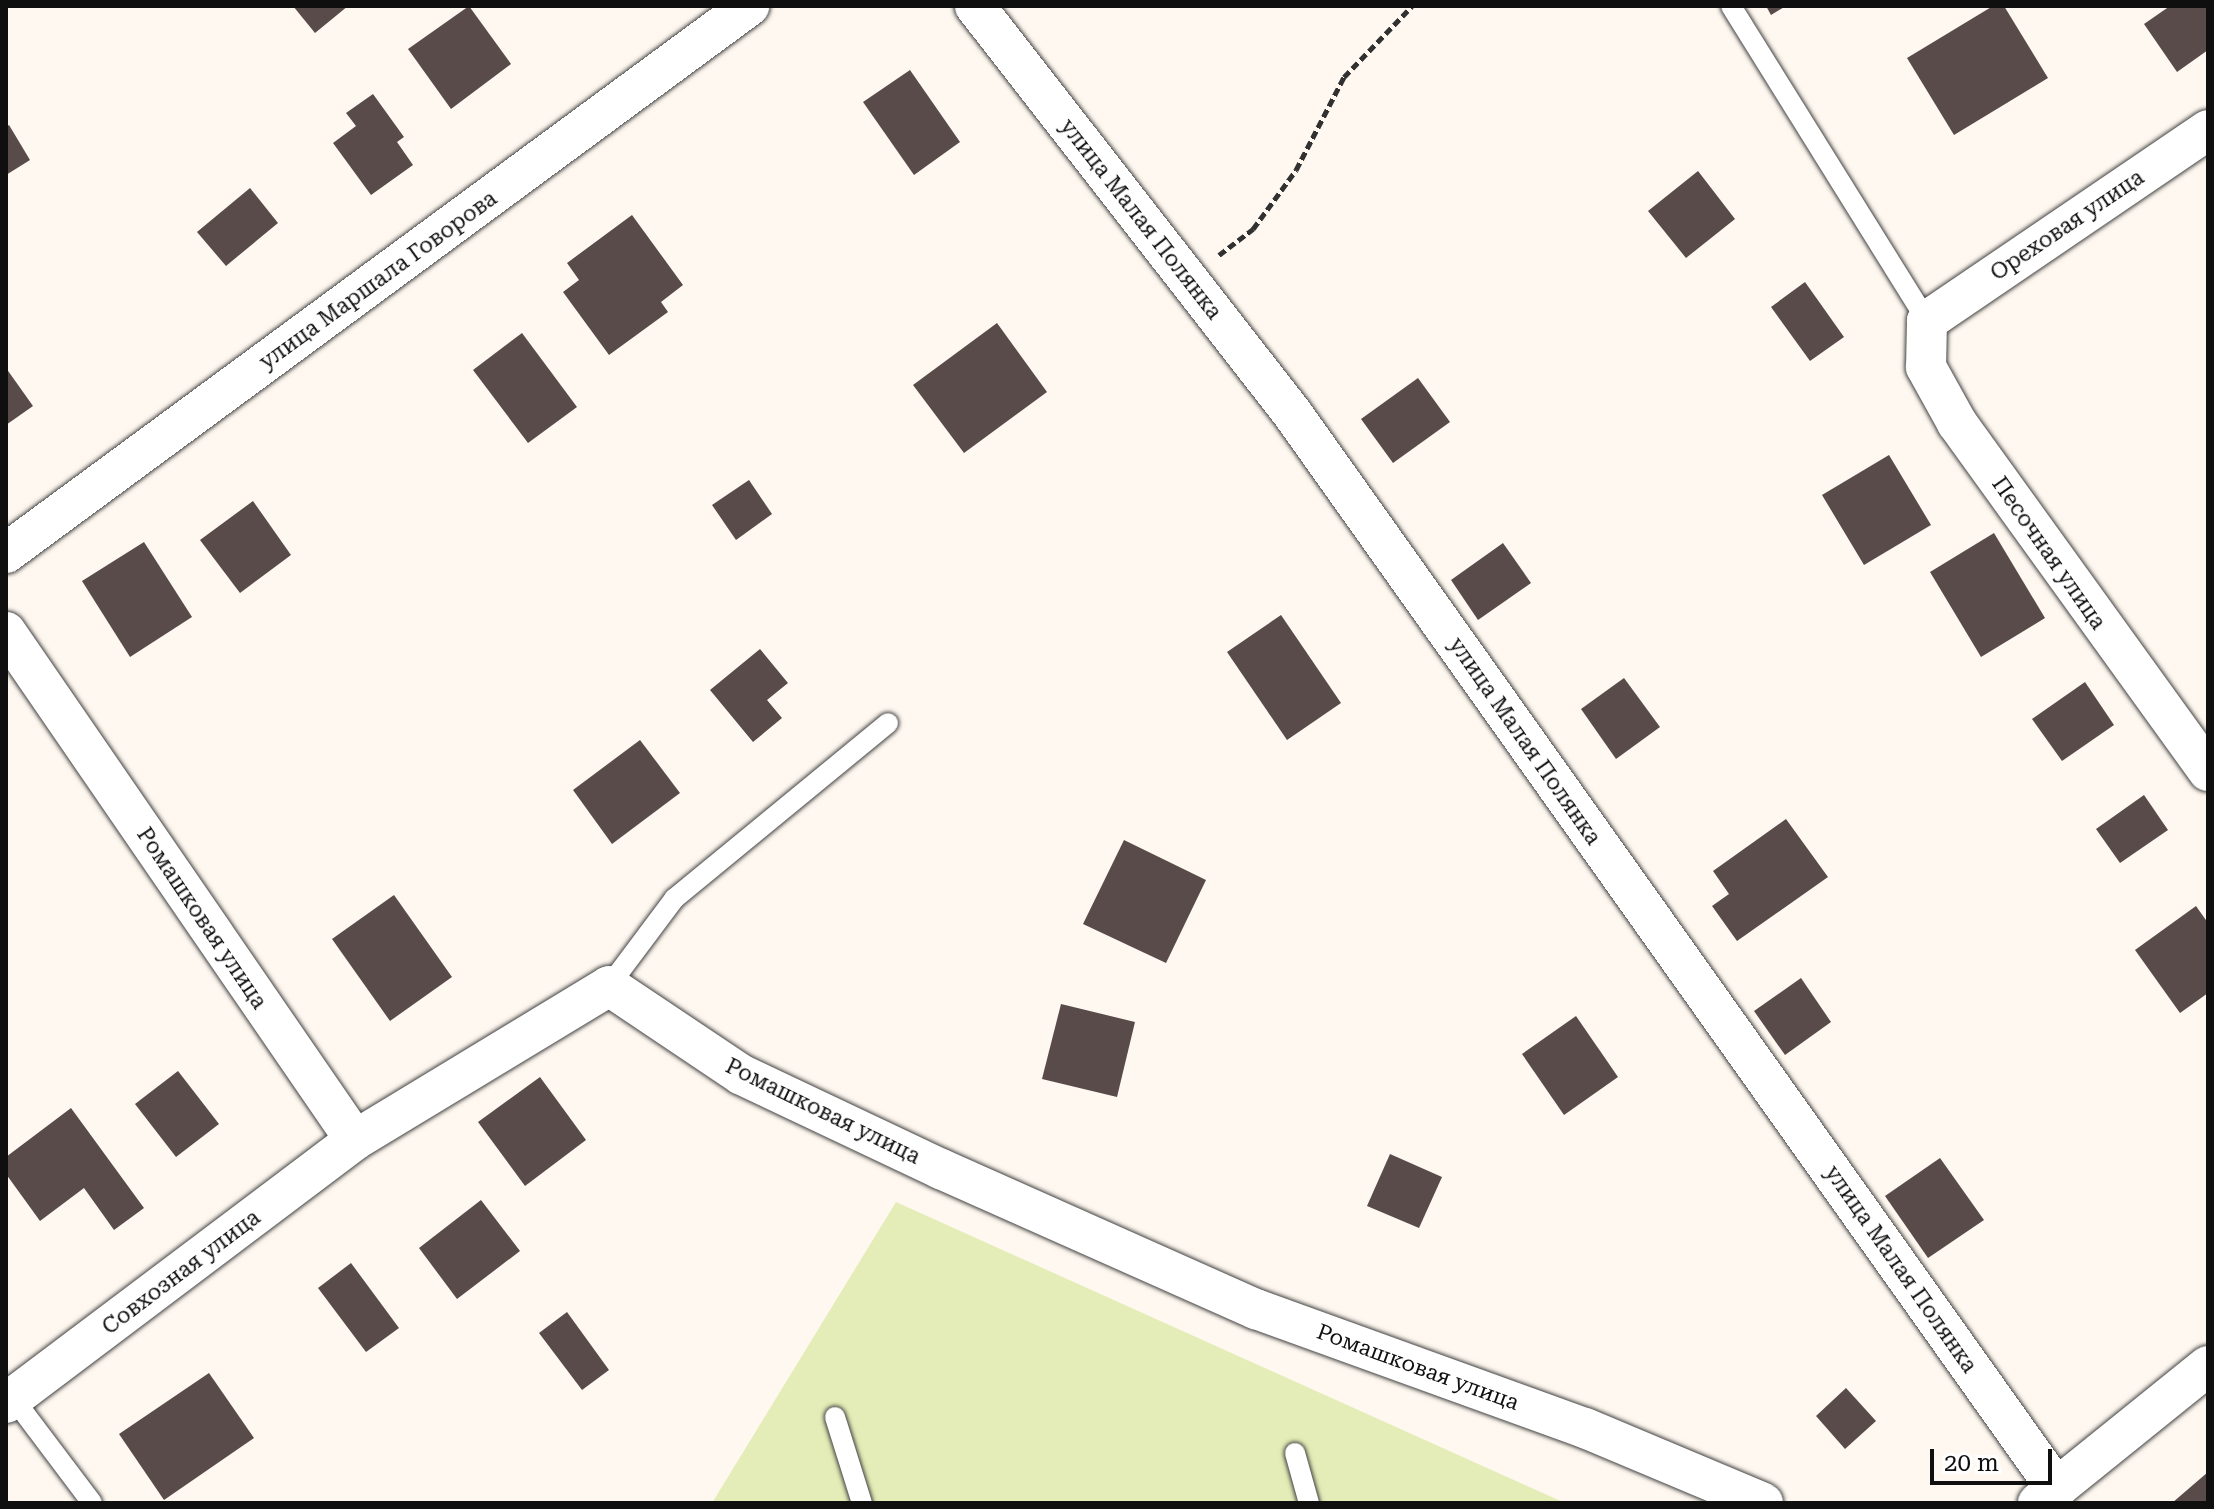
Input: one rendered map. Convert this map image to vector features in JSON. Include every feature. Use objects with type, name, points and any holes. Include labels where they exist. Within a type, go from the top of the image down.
[{"type":"street","name":"улица Маршала Говорова","points":[[6,553],[749,6]]},
{"type":"street","name":"улица Малая Полянка","points":[[975,6],[1292,413],[2048,1496]]},
{"type":"street","name":"Ореховая улица","points":[[1927,321],[2208,130]]},
{"type":"street","name":"Песочная улица","points":[[1927,321],[1926,367],[1957,423],[2208,771]]},
{"type":"street","name":"Ромашковая улица","points":[[6,632],[355,1140]]},
{"type":"street","points":[[355,1140],[609,986]]},
{"type":"street","name":"Ромашковая улица","points":[[609,986],[742,1075],[955,1175],[1256,1309],[1585,1428],[1763,1503]]},
{"type":"street","name":"Совхозная улица","points":[[10,1400],[355,1140]]},
{"type":"street","points":[[2048,1496],[2208,1366]]},
{"type":"lane","points":[[1731,6],[1927,321]]},
{"type":"lane","points":[[609,986],[674,899],[888,723]]},
{"type":"lane","points":[[10,1400],[92,1503]]},
{"type":"lane","points":[[835,1417],[862,1503]]},
{"type":"lane","points":[[1295,1453],[1309,1503]]},
{"type":"path","points":[[1187,279],[1253,229],[1296,170],[1344,77],[1412,6]]},
{"type":"green space","points":[[896,1202],[1565,1503],[712,1503]]},
{"type":"building","points":[[293,6],[348,6],[315,33]]},
{"type":"building","points":[[469,6],[511,64],[451,109],[408,49]]},
{"type":"building","points":[[1766,6],[1786,6],[1771,15]]},
{"type":"building","points":[[1993,6],[2004,6],[2048,78],[1954,135],[1907,58]]},
{"type":"building","points":[[2170,6],[2208,6],[2208,50],[2177,72],[2144,24]]},
{"type":"building","points":[[910,70],[960,142],[914,175],[863,102]]},
{"type":"building","points":[[373,94],[404,137],[397,142],[413,165],[371,195],[333,143],[356,126],[346,113]]},
{"type":"building","points":[[9,125],[30,160],[6,175],[6,127]]},
{"type":"building","points":[[1698,171],[1735,219],[1686,258],[1648,211]]},
{"type":"building","points":[[250,188],[278,223],[226,266],[197,232]]},
{"type":"building","points":[[632,215],[683,285],[661,302],[668,312],[609,355],[563,292],[579,280],[567,263]]},
{"type":"building","points":[[1805,282],[1844,337],[1810,361],[1771,307]]},
{"type":"building","points":[[997,323],[1047,392],[964,453],[913,385]]},
{"type":"building","points":[[522,333],[577,407],[528,443],[473,370]]},
{"type":"building","points":[[6,368],[33,406],[6,425]]},
{"type":"building","points":[[1418,378],[1450,422],[1393,463],[1361,419]]},
{"type":"building","points":[[1889,455],[1931,525],[1864,565],[1822,495]]},
{"type":"building","points":[[749,480],[772,514],[736,540],[712,505]]},
{"type":"building","points":[[253,501],[291,555],[240,593],[200,540]]},
{"type":"building","points":[[1994,533],[2045,618],[1981,657],[1930,572]]},
{"type":"building","points":[[144,542],[192,617],[130,657],[82,581]]},
{"type":"building","points":[[1503,543],[1531,583],[1478,620],[1451,580]]},
{"type":"building","points":[[1281,615],[1341,703],[1287,740],[1227,652]]},
{"type":"building","points":[[760,649],[788,683],[767,700],[782,718],[753,742],[710,690]]},
{"type":"building","points":[[1624,678],[1660,727],[1616,759],[1581,709]]},
{"type":"building","points":[[2085,682],[2114,725],[2062,761],[2032,719]]},
{"type":"building","points":[[640,740],[680,793],[612,844],[573,790]]},
{"type":"building","points":[[2144,795],[2168,830],[2120,863],[2096,829]]},
{"type":"building","points":[[1786,819],[1828,877],[1737,941],[1712,906],[1729,894],[1713,871]]},
{"type":"building","points":[[1124,840],[1206,880],[1166,963],[1083,924]]},
{"type":"building","points":[[394,895],[452,977],[390,1021],[332,939]]},
{"type":"building","points":[[2196,906],[2208,923],[2208,993],[2180,1013],[2135,950]]},
{"type":"building","points":[[1801,978],[1831,1022],[1785,1055],[1754,1011]]},
{"type":"building","points":[[1061,1004],[1135,1022],[1117,1097],[1042,1079]]},
{"type":"building","points":[[1576,1016],[1618,1077],[1564,1115],[1522,1054]]},
{"type":"building","points":[[178,1071],[219,1124],[176,1157],[135,1104]]},
{"type":"building","points":[[540,1077],[586,1140],[525,1186],[478,1122]]},
{"type":"building","points":[[71,1108],[144,1208],[114,1230],[84,1188],[40,1221],[6,1174],[6,1157]]},
{"type":"building","points":[[1390,1154],[1442,1177],[1419,1228],[1367,1206]]},
{"type":"building","points":[[1940,1158],[1984,1220],[1928,1258],[1885,1196]]},
{"type":"building","points":[[481,1200],[520,1251],[457,1299],[419,1248]]},
{"type":"building","points":[[351,1263],[399,1328],[366,1352],[318,1288]]},
{"type":"building","points":[[567,1312],[609,1370],[582,1390],[539,1333]]},
{"type":"building","points":[[209,1373],[254,1438],[164,1500],[119,1434]]},
{"type":"building","points":[[1846,1388],[1876,1421],[1845,1449],[1816,1416]]},
{"type":"building","points":[[2208,1472],[2208,1503],[2172,1503]]}]
